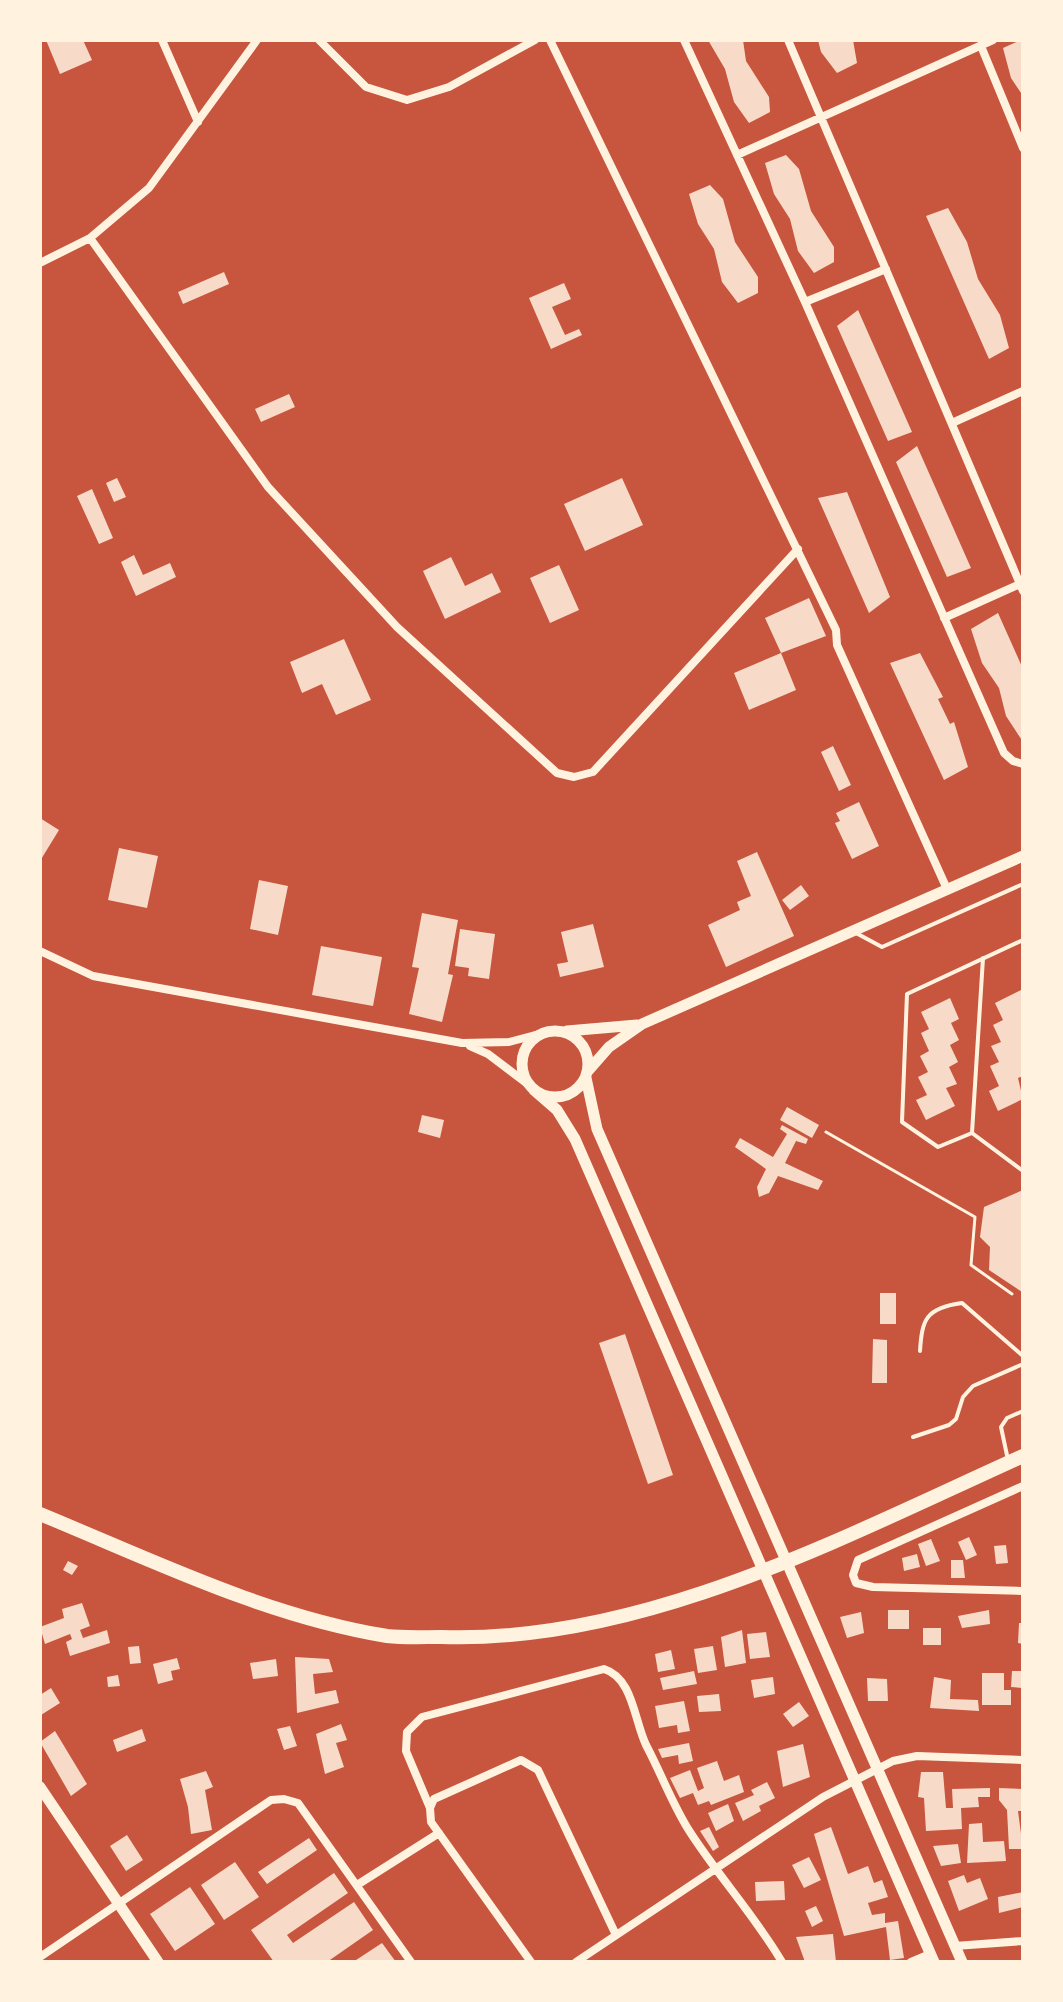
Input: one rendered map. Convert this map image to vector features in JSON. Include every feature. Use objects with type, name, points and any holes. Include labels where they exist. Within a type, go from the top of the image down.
[{"type":"highway","points":[[40,1514],[253,1602],[388,1636],[482,1639],[543,1634],[715,1588],[1023,1456]]},
{"type":"street","points":[[162,40],[198,122]]},
{"type":"street","points":[[40,263],[90,238],[149,188],[257,40]]},
{"type":"street","points":[[319,40],[366,87],[407,100],[449,87],[535,40]]},
{"type":"street","points":[[684,40],[805,302],[1004,753],[1023,764]]},
{"type":"street","points":[[788,40],[1021,588],[944,618]]},
{"type":"street","points":[[737,155],[993,40]]},
{"type":"street","points":[[553,41],[798,549],[947,889]]},
{"type":"street","points":[[981,46],[1023,148]]},
{"type":"street","points":[[90,238],[268,487],[397,627],[557,773],[574,777],[593,772],[798,549]]},
{"type":"street","points":[[805,302],[886,269]]},
{"type":"street","points":[[952,423],[1023,391]]},
{"type":"street","points":[[543,1033],[531,1040],[524,1052],[522,1066],[532,1088],[548,1097],[563,1097],[577,1090],[609,1047],[642,1024],[1023,856]]},
{"type":"street","points":[[40,951],[93,976],[462,1043],[509,1042],[556,1031],[599,1030],[642,1024]]},
{"type":"street","points":[[556,1031],[570,1034],[581,1043],[588,1056],[587,1074],[597,1129],[962,1962]]},
{"type":"street","points":[[462,1043],[488,1054],[532,1088],[557,1110],[575,1139],[932,1958],[911,1962]]},
{"type":"street","points":[[1023,1486],[858,1560],[853,1575],[856,1583],[873,1587],[1023,1591]]},
{"type":"street","points":[[531,1962],[431,1822],[430,1808],[406,1751],[407,1732],[422,1717],[604,1669],[615,1672],[624,1683],[640,1732],[689,1831],[757,1920],[782,1962]]},
{"type":"street","points":[[576,1962],[854,1779],[893,1761],[917,1756],[1023,1760]]},
{"type":"street","points":[[430,1808],[434,1799],[521,1760],[529,1762],[538,1770],[616,1935]]},
{"type":"street","points":[[40,1787],[158,1962]]},
{"type":"street","points":[[40,1957],[271,1800],[284,1799],[298,1803],[411,1962]]},
{"type":"street","points":[[357,1885],[439,1833]]},
{"type":"street","points":[[955,1946],[1023,1941]]},
{"type":"lane","points":[[851,930],[882,947],[1023,884]]},
{"type":"lane","points":[[972,1133],[938,1147],[902,1122],[907,994],[1023,940]]},
{"type":"lane","points":[[972,1133],[983,958]]},
{"type":"lane","points":[[972,1133],[1023,1171]]},
{"type":"lane","points":[[920,1351],[921,1323],[926,1317],[962,1303],[1023,1356]]},
{"type":"lane","points":[[913,1437],[949,1425],[956,1419],[963,1397],[973,1386],[1023,1364]]},
{"type":"lane","points":[[1008,1462],[1001,1427],[1007,1418],[1023,1411]]},
{"type":"path","points":[[826,1132],[975,1217],[971,1265],[1012,1294]]},
{"type":"building","points":[[46,40],[83,40],[92,60],[60,74]]},
{"type":"building","points":[[708,40],[743,40],[746,61],[769,97],[770,112],[749,123],[734,102],[725,69]]},
{"type":"building","points":[[818,40],[853,40],[857,63],[837,73],[821,52]]},
{"type":"building","points":[[1021,40],[1023,96],[1011,78],[1003,48]]},
{"type":"building","points":[[786,155],[799,169],[811,211],[834,247],[834,262],[814,273],[798,251],[790,219],[774,194],[765,163]]},
{"type":"building","points":[[710,185],[723,199],[735,242],[758,277],[758,293],[738,303],[722,282],[714,249],[698,224],[689,194]]},
{"type":"building","points":[[948,208],[967,242],[978,279],[1000,315],[1009,348],[989,359],[926,216]]},
{"type":"building","points":[[224,272],[229,284],[183,304],[178,292]]},
{"type":"building","points":[[564,283],[571,299],[552,307],[565,335],[579,329],[582,335],[551,349],[529,298]]},
{"type":"building","points":[[858,310],[912,432],[888,441],[837,326]]},
{"type":"building","points":[[289,394],[295,407],[261,422],[255,409]]},
{"type":"building","points":[[917,446],[971,568],[947,577],[896,462]]},
{"type":"building","points":[[117,478],[126,497],[114,502],[106,483]]},
{"type":"building","points":[[622,478],[643,525],[585,551],[564,504]]},
{"type":"building","points":[[92,489],[113,538],[99,544],[77,496]]},
{"type":"building","points":[[847,492],[890,597],[869,613],[818,498]]},
{"type":"building","points":[[134,555],[143,575],[170,563],[176,577],[136,596],[121,562]]},
{"type":"building","points":[[451,557],[465,586],[492,573],[501,592],[445,619],[423,571]]},
{"type":"building","points":[[559,565],[579,610],[550,623],[530,578]]},
{"type":"building","points":[[809,598],[826,636],[781,653],[765,618]]},
{"type":"building","points":[[998,613],[1023,669],[1023,742],[1006,716],[999,688],[982,663],[971,629]]},
{"type":"building","points":[[344,639],[371,700],[336,715],[322,684],[302,693],[290,662]]},
{"type":"building","points":[[781,653],[796,690],[749,710],[734,673]]},
{"type":"building","points":[[920,653],[943,697],[938,699],[950,724],[954,722],[968,767],[944,780],[890,663]]},
{"type":"building","points":[[833,746],[851,785],[839,791],[821,752]]},
{"type":"building","points":[[859,802],[879,846],[852,859],[835,823],[840,821],[836,813]]},
{"type":"building","points":[[40,818],[59,830],[40,861]]},
{"type":"building","points":[[119,848],[158,856],[147,908],[108,900]]},
{"type":"building","points":[[757,852],[794,936],[726,967],[708,925],[740,910],[737,902],[751,896],[737,861]]},
{"type":"building","points":[[259,880],[288,886],[278,935],[250,929]]},
{"type":"building","points":[[801,885],[809,896],[790,910],[782,900]]},
{"type":"building","points":[[422,913],[458,920],[448,974],[453,975],[442,1022],[409,1014],[419,968],[412,967]]},
{"type":"building","points":[[593,924],[604,967],[560,977],[557,964],[568,962],[561,932]]},
{"type":"building","points":[[460,929],[495,934],[489,979],[468,976],[469,968],[455,966]]},
{"type":"building","points":[[321,946],[382,957],[373,1006],[312,995]]},
{"type":"building","points":[[1023,989],[1023,1076],[1018,1078],[1023,1099],[998,1111],[989,1091],[999,1086],[990,1066],[999,1062],[991,1046],[1001,1042],[993,1025],[1003,1020],[995,1003]]},
{"type":"building","points":[[950,998],[959,1019],[951,1023],[959,1040],[950,1045],[958,1062],[949,1067],[957,1084],[946,1088],[955,1106],[926,1120],[916,1100],[927,1095],[918,1077],[928,1072],[920,1056],[929,1051],[921,1033],[929,1029],[921,1012]]},
{"type":"building","points":[[787,1107],[819,1125],[812,1138],[780,1120]]},
{"type":"building","points":[[422,1115],[444,1120],[440,1138],[418,1132]]},
{"type":"building","points":[[782,1125],[808,1139],[806,1144],[796,1141],[785,1163],[823,1181],[818,1190],[778,1176],[769,1193],[759,1197],[757,1187],[766,1169],[735,1147],[740,1138],[773,1157],[787,1134],[780,1129]]},
{"type":"building","points":[[1023,1190],[1023,1306],[1022,1292],[989,1270],[990,1247],[980,1237],[984,1207]]},
{"type":"building","points":[[880,1293],[896,1293],[896,1324],[880,1324]]},
{"type":"building","points":[[625,1334],[673,1475],[648,1484],[599,1343]]},
{"type":"building","points":[[873,1339],[887,1340],[887,1383],[872,1383]]},
{"type":"building","points":[[969,1537],[977,1555],[966,1560],[958,1542]]},
{"type":"building","points":[[931,1539],[940,1561],[926,1566],[918,1544]]},
{"type":"building","points":[[1006,1545],[1008,1563],[996,1564],[994,1546]]},
{"type":"building","points":[[917,1554],[920,1567],[904,1571],[902,1558]]},
{"type":"building","points":[[951,1560],[963,1560],[965,1578],[951,1578]]},
{"type":"building","points":[[68,1561],[78,1566],[72,1575],[63,1570]]},
{"type":"building","points":[[82,1603],[90,1626],[80,1630],[83,1638],[107,1630],[110,1643],[70,1656],[66,1642],[72,1639],[70,1634],[45,1644],[40,1627],[64,1618],[62,1609]]},
{"type":"building","points":[[888,1610],[909,1610],[909,1629],[888,1629]]},
{"type":"building","points":[[989,1610],[990,1624],[962,1628],[958,1616]]},
{"type":"building","points":[[861,1612],[864,1633],[847,1638],[840,1617]]},
{"type":"building","points":[[1019,1623],[1023,1623],[1023,1644],[1018,1643]]},
{"type":"building","points":[[923,1628],[941,1628],[941,1645],[923,1645]]},
{"type":"building","points":[[742,1630],[746,1663],[725,1667],[721,1637]]},
{"type":"building","points":[[766,1632],[770,1657],[750,1659],[747,1634]]},
{"type":"building","points":[[139,1646],[141,1663],[130,1664],[128,1647]]},
{"type":"building","points":[[713,1646],[717,1670],[698,1673],[694,1649]]},
{"type":"building","points":[[671,1650],[675,1669],[658,1672],[655,1654]]},
{"type":"building","points":[[295,1657],[329,1659],[333,1672],[313,1674],[315,1694],[336,1690],[339,1703],[297,1713]]},
{"type":"building","points":[[177,1658],[180,1669],[171,1671],[173,1680],[158,1684],[153,1664]]},
{"type":"building","points":[[276,1659],[278,1676],[253,1679],[250,1663]]},
{"type":"building","points":[[694,1671],[697,1684],[663,1690],[660,1678]]},
{"type":"building","points":[[1012,1671],[1023,1671],[1023,1688],[1011,1687]]},
{"type":"building","points":[[982,1673],[1004,1673],[1004,1690],[1011,1690],[1011,1705],[982,1705]]},
{"type":"building","points":[[118,1675],[120,1686],[108,1687],[107,1677]]},
{"type":"building","points":[[773,1677],[775,1694],[754,1698],[751,1680]]},
{"type":"building","points":[[934,1677],[951,1680],[950,1699],[978,1700],[979,1711],[930,1708]]},
{"type":"building","points":[[867,1678],[887,1679],[888,1701],[868,1701]]},
{"type":"building","points":[[51,1688],[60,1703],[41,1715],[40,1695]]},
{"type":"building","points":[[719,1694],[721,1711],[699,1712],[697,1696]]},
{"type":"building","points":[[684,1701],[690,1731],[678,1733],[677,1725],[659,1728],[655,1706]]},
{"type":"building","points":[[799,1702],[809,1716],[793,1727],[783,1714]]},
{"type":"building","points":[[341,1724],[347,1740],[336,1743],[344,1767],[325,1774],[316,1734]]},
{"type":"building","points":[[290,1726],[297,1746],[284,1750],[277,1729]]},
{"type":"building","points":[[142,1729],[146,1741],[117,1752],[113,1740]]},
{"type":"building","points":[[55,1731],[87,1784],[71,1796],[40,1742]]},
{"type":"building","points":[[689,1743],[693,1761],[679,1764],[678,1755],[662,1758],[658,1749]]},
{"type":"building","points":[[803,1744],[810,1777],[783,1787],[777,1751]]},
{"type":"building","points":[[717,1761],[724,1781],[739,1775],[744,1792],[711,1805],[709,1801],[698,1805],[693,1793],[680,1798],[670,1778],[690,1770],[698,1791],[704,1788],[697,1768]]},
{"type":"building","points":[[206,1771],[213,1787],[205,1790],[212,1830],[191,1834],[180,1779]]},
{"type":"building","points":[[921,1772],[943,1772],[946,1808],[953,1808],[952,1789],[990,1788],[990,1797],[978,1797],[979,1807],[961,1808],[962,1829],[926,1831],[924,1798],[918,1797]]},
{"type":"building","points":[[767,1782],[775,1798],[759,1806],[761,1811],[743,1821],[735,1803],[754,1795],[751,1790]]},
{"type":"building","points":[[999,1788],[1023,1789],[1023,1811],[1018,1811],[1023,1849],[1009,1849],[1007,1810],[999,1800]]},
{"type":"building","points":[[728,1804],[734,1821],[716,1831],[708,1813]]},
{"type":"building","points":[[982,1823],[983,1842],[1004,1841],[1006,1861],[967,1863],[969,1824]]},
{"type":"building","points":[[709,1827],[719,1847],[713,1851],[700,1831]]},
{"type":"building","points":[[831,1827],[848,1874],[868,1866],[874,1883],[882,1880],[888,1897],[868,1903],[872,1915],[885,1913],[885,1923],[898,1921],[904,1958],[890,1960],[886,1927],[844,1936],[814,1834]]},
{"type":"building","points":[[127,1835],[143,1860],[126,1871],[110,1846]]},
{"type":"building","points":[[309,1838],[317,1850],[267,1884],[258,1872]]},
{"type":"building","points":[[958,1844],[961,1863],[941,1866],[933,1846]]},
{"type":"building","points":[[809,1857],[821,1880],[804,1888],[792,1865]]},
{"type":"building","points":[[235,1862],[259,1897],[224,1920],[201,1885]]},
{"type":"building","points":[[334,1873],[348,1893],[287,1935],[293,1943],[354,1902],[373,1930],[327,1962],[274,1962],[251,1930]]},
{"type":"building","points":[[964,1875],[967,1883],[980,1878],[988,1899],[959,1911],[948,1881]]},
{"type":"building","points":[[784,1881],[785,1900],[756,1901],[755,1882]]},
{"type":"building","points":[[190,1887],[215,1924],[175,1951],[150,1914]]},
{"type":"building","points":[[1023,1892],[1023,1907],[999,1913],[998,1897]]},
{"type":"building","points":[[816,1906],[823,1921],[812,1927],[805,1911]]},
{"type":"building","points":[[833,1934],[836,1962],[805,1962],[796,1937]]},
{"type":"building","points":[[382,1943],[396,1962],[353,1962]]}]
